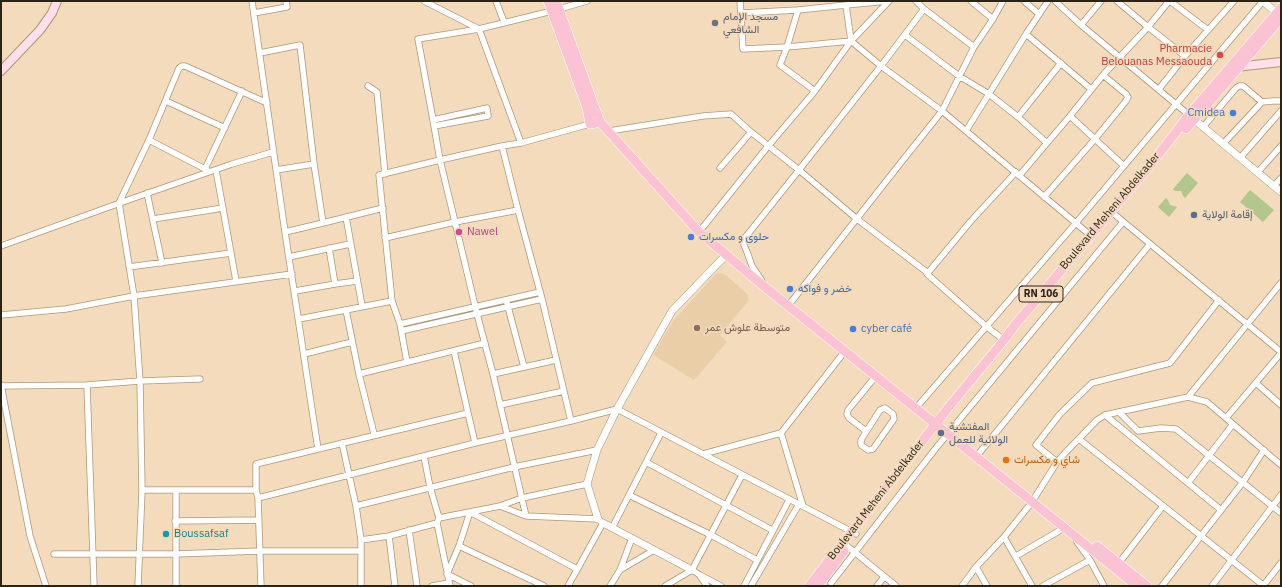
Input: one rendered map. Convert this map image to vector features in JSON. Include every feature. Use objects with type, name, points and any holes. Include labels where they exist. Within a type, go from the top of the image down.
[{"type":"main road","points":[[1,71],[40,30],[52,13],[57,1]]},
{"type":"main road","points":[[548,1],[556,7],[595,123],[609,132],[699,232],[788,306],[927,417],[939,424],[1034,500],[1119,563],[1147,586]]},
{"type":"main road","name":"Boulevard Meheni Abdelkader","points":[[939,424],[1280,14]]},
{"type":"main road","points":[[1235,67],[1281,62]]},
{"type":"main road","name":"Boulevard Meheni Abdelkader","points":[[809,586],[854,533],[1015,324],[1192,118]]},
{"type":"main road","points":[[1034,500],[1064,528],[1137,586]]},
{"type":"main road","points":[[818,586],[830,582],[854,533]]},
{"type":"street","points":[[252,1],[273,152],[318,449]]},
{"type":"street","points":[[254,13],[287,7],[286,1]]},
{"type":"street","points":[[426,1],[479,29],[521,143]]},
{"type":"street","points":[[496,1],[504,22]]},
{"type":"street","points":[[526,516],[506,436],[493,374],[440,160],[418,40],[479,29],[556,7],[587,1]]},
{"type":"street","points":[[740,1],[743,49],[787,47],[851,41]]},
{"type":"street","points":[[741,13],[798,10],[838,3],[846,5],[889,1]]},
{"type":"street","points":[[699,232],[769,145],[815,91],[851,41],[889,1]]},
{"type":"street","points":[[916,1],[974,48]]},
{"type":"street","points":[[971,1],[993,19]]},
{"type":"street","points":[[788,306],[942,111],[974,48],[1003,1]]},
{"type":"street","points":[[1024,1],[1039,14]]},
{"type":"street","points":[[966,131],[1048,1]]},
{"type":"street","points":[[1055,1],[1081,25],[1120,56],[1176,105],[1281,192]]},
{"type":"street","points":[[1081,25],[1101,1]]},
{"type":"street","points":[[1117,1],[1185,56]]},
{"type":"street","points":[[928,274],[970,222],[1047,143],[1091,88],[1170,1],[1208,30]]},
{"type":"street","points":[[1159,89],[1185,56],[1233,1]]},
{"type":"street","points":[[916,408],[1075,224],[1263,1],[1280,14]]},
{"type":"street","points":[[846,5],[851,41],[881,66],[942,111],[1075,224],[1090,235]]},
{"type":"street","points":[[766,288],[752,266],[744,245],[744,239],[881,66],[924,8]]},
{"type":"street","points":[[798,10],[780,65],[815,91]]},
{"type":"street","points":[[1026,34],[1091,88]]},
{"type":"street","points":[[905,35],[959,76],[989,94],[1047,143]]},
{"type":"street","points":[[260,52],[300,46],[314,164],[323,223]]},
{"type":"street","points":[[1018,117],[1061,64]]},
{"type":"street","points":[[138,586],[138,554],[142,490],[140,380],[134,296],[119,203],[166,101],[179,68],[185,66],[242,90],[267,103]]},
{"type":"street","points":[[1044,197],[1096,139],[1128,97],[1103,75]]},
{"type":"street","points":[[368,86],[377,92],[385,174]]},
{"type":"street","points":[[1203,127],[1239,86],[1243,86],[1262,102]]},
{"type":"street","points":[[236,281],[223,208],[210,170],[225,128],[242,90]]},
{"type":"street","points":[[166,101],[225,128]]},
{"type":"street","points":[[1223,144],[1262,102],[1281,101]]},
{"type":"street","points":[[432,120],[487,108],[488,116],[434,126]]},
{"type":"street","points":[[1240,158],[1281,111]]},
{"type":"street","points":[[609,132],[702,116],[731,114],[857,219],[928,274],[987,327],[1004,340]]},
{"type":"street","points":[[1070,116],[1124,166]]},
{"type":"street","points":[[406,362],[400,324],[392,301],[379,175],[502,146],[521,143],[595,123]]},
{"type":"street","points":[[720,168],[751,132]]},
{"type":"street","points":[[148,140],[210,170]]},
{"type":"street","points":[[502,146],[542,299],[571,421]]},
{"type":"street","points":[[1258,172],[1281,146]]},
{"type":"street","points":[[1,246],[210,170],[273,152]]},
{"type":"street","points":[[276,170],[314,164]]},
{"type":"street","points":[[1274,186],[1281,178]]},
{"type":"street","points":[[147,193],[162,263]]},
{"type":"street","points":[[153,219],[223,208]]},
{"type":"street","points":[[285,232],[383,208]]},
{"type":"street","points":[[385,238],[455,222],[518,210]]},
{"type":"street","points":[[1114,214],[1220,300],[1281,353],[1226,418]]},
{"type":"street","points":[[346,217],[362,306]]},
{"type":"street","points":[[830,582],[855,553],[949,432],[1123,222]]},
{"type":"street","points":[[289,257],[350,244]]},
{"type":"street","points":[[978,455],[1150,244]]},
{"type":"street","points":[[329,248],[335,284]]},
{"type":"street","points":[[129,267],[231,253]]},
{"type":"street","points":[[568,586],[600,521],[587,484],[597,450],[617,409],[672,311],[726,254]]},
{"type":"street","points":[[1,314],[66,309],[134,296],[292,274]]},
{"type":"street","points":[[294,291],[358,281]]},
{"type":"street","points":[[1188,397],[1281,283]]},
{"type":"street","points":[[400,324],[540,292]]},
{"type":"street","points":[[506,299],[524,367]]},
{"type":"street","points":[[401,331],[542,299]]},
{"type":"street","points":[[1057,462],[1036,445],[1065,409],[1092,383],[1170,363],[1220,300]]},
{"type":"street","points":[[299,319],[392,301]]},
{"type":"street","points":[[346,310],[359,374],[374,434]]},
{"type":"street","points":[[304,354],[352,342]]},
{"type":"street","points":[[359,374],[485,343]]},
{"type":"street","points":[[454,351],[475,443]]},
{"type":"street","points":[[703,454],[781,433],[845,351]]},
{"type":"street","points":[[493,374],[556,360]]},
{"type":"street","points":[[866,431],[849,418],[847,414],[848,410],[876,376]]},
{"type":"street","points":[[46,586],[30,536],[1,385],[87,385],[140,380],[200,379]]},
{"type":"street","points":[[1256,383],[1281,405]]},
{"type":"street","points":[[87,385],[94,586]]},
{"type":"street","points":[[500,405],[564,391]]},
{"type":"street","points":[[962,586],[976,567],[1004,537],[1034,500],[1057,462],[1097,420],[1105,415],[1188,397],[1207,402],[1281,466]]},
{"type":"street","points":[[885,408],[893,414],[893,422],[871,450],[868,450],[860,443],[866,431],[882,409],[885,408]]},
{"type":"street","points":[[258,498],[617,409],[854,533]]},
{"type":"street","points":[[261,586],[256,464],[468,412]]},
{"type":"street","points":[[1118,412],[1138,431],[1161,428],[1176,429],[1281,513]]},
{"type":"street","points":[[1105,415],[1221,510]]},
{"type":"street","points":[[1188,483],[1233,424]]},
{"type":"street","points":[[612,528],[661,433]]},
{"type":"street","points":[[752,586],[801,505],[781,433]]},
{"type":"street","points":[[1079,439],[1263,586],[1281,563]]},
{"type":"street","points":[[342,443],[356,506],[361,540],[361,586]]},
{"type":"street","points":[[356,506],[514,467],[597,450]]},
{"type":"street","points":[[1162,586],[1243,482],[1264,450]]},
{"type":"street","points":[[424,456],[438,521],[449,584],[432,586]]},
{"type":"street","points":[[646,462],[772,530]]},
{"type":"street","points":[[665,586],[692,570],[742,475]]},
{"type":"street","points":[[361,540],[389,536],[470,512],[500,506],[522,498],[587,484]]},
{"type":"street","points":[[142,490],[256,490]]},
{"type":"street","points":[[176,490],[176,586]]},
{"type":"street","points":[[630,495],[711,535],[757,560]]},
{"type":"street","points":[[1212,586],[1281,495]]},
{"type":"street","points":[[744,586],[789,500]]},
{"type":"street","points":[[500,506],[526,516],[600,521],[720,586]]},
{"type":"street","points":[[1119,563],[1163,506]]},
{"type":"street","points":[[470,512],[577,569]]},
{"type":"street","points":[[447,574],[459,546],[470,512]]},
{"type":"street","points":[[175,521],[259,520]]},
{"type":"street","points":[[1016,556],[1064,528]]},
{"type":"street","points":[[409,530],[418,586]]},
{"type":"street","points":[[1073,535],[1090,560],[1104,586]]},
{"type":"street","points":[[389,536],[395,586]]},
{"type":"street","points":[[1004,537],[1032,586]]},
{"type":"street","points":[[610,586],[620,570],[632,538]]},
{"type":"street","points":[[459,546],[544,586]]},
{"type":"street","points":[[847,546],[896,586]]},
{"type":"street","points":[[620,570],[654,550]]},
{"type":"street","points":[[54,554],[361,551]]},
{"type":"street","points":[[1043,586],[1090,560]]},
{"type":"street","points":[[976,567],[987,586]]},
{"type":"street","points":[[447,574],[470,586]]},
{"type":"street","points":[[700,575],[707,586]]},
{"type":"street","points":[[877,586],[884,577]]},
{"type":"shaded area","name":"متوسطة علوش عمر","points":[[721,273],[727,276],[748,295],[747,297],[749,300],[720,335],[727,342],[694,380],[653,355],[673,321],[716,274]]},
{"type":"green space","points":[[1187,173],[1198,183],[1185,198],[1181,191],[1175,191],[1173,189]]},
{"type":"green space","points":[[1250,190],[1274,210],[1263,222],[1240,202]]},
{"type":"green space","points":[[1166,198],[1170,205],[1177,207],[1169,217],[1158,207]]},
{"type":"place","name":"مسجد الإمام الشافعي","points":[[715,23]]},
{"type":"place","name":"Pharmacie Belouanas Messaouda","points":[[1220,55]]},
{"type":"place","name":"Cmidea","points":[[1233,113]]},
{"type":"place","name":"إقامة الولاية","points":[[1194,215]]},
{"type":"place","name":"Nawel","points":[[459,232]]},
{"type":"place","name":"حلوى و مكسرات","points":[[691,237]]},
{"type":"place","name":"خضر و فواكه","points":[[790,289]]},
{"type":"place","name":"متوسطة علوش عمر","points":[[697,328]]},
{"type":"place","name":"cyber café","points":[[853,329]]},
{"type":"place","name":"المفتشية الولائية للعمل","points":[[941,433]]},
{"type":"place","name":"شاي و مكسرات","points":[[1006,460]]},
{"type":"place","name":"Boussafsaf","points":[[166,534]]}]
